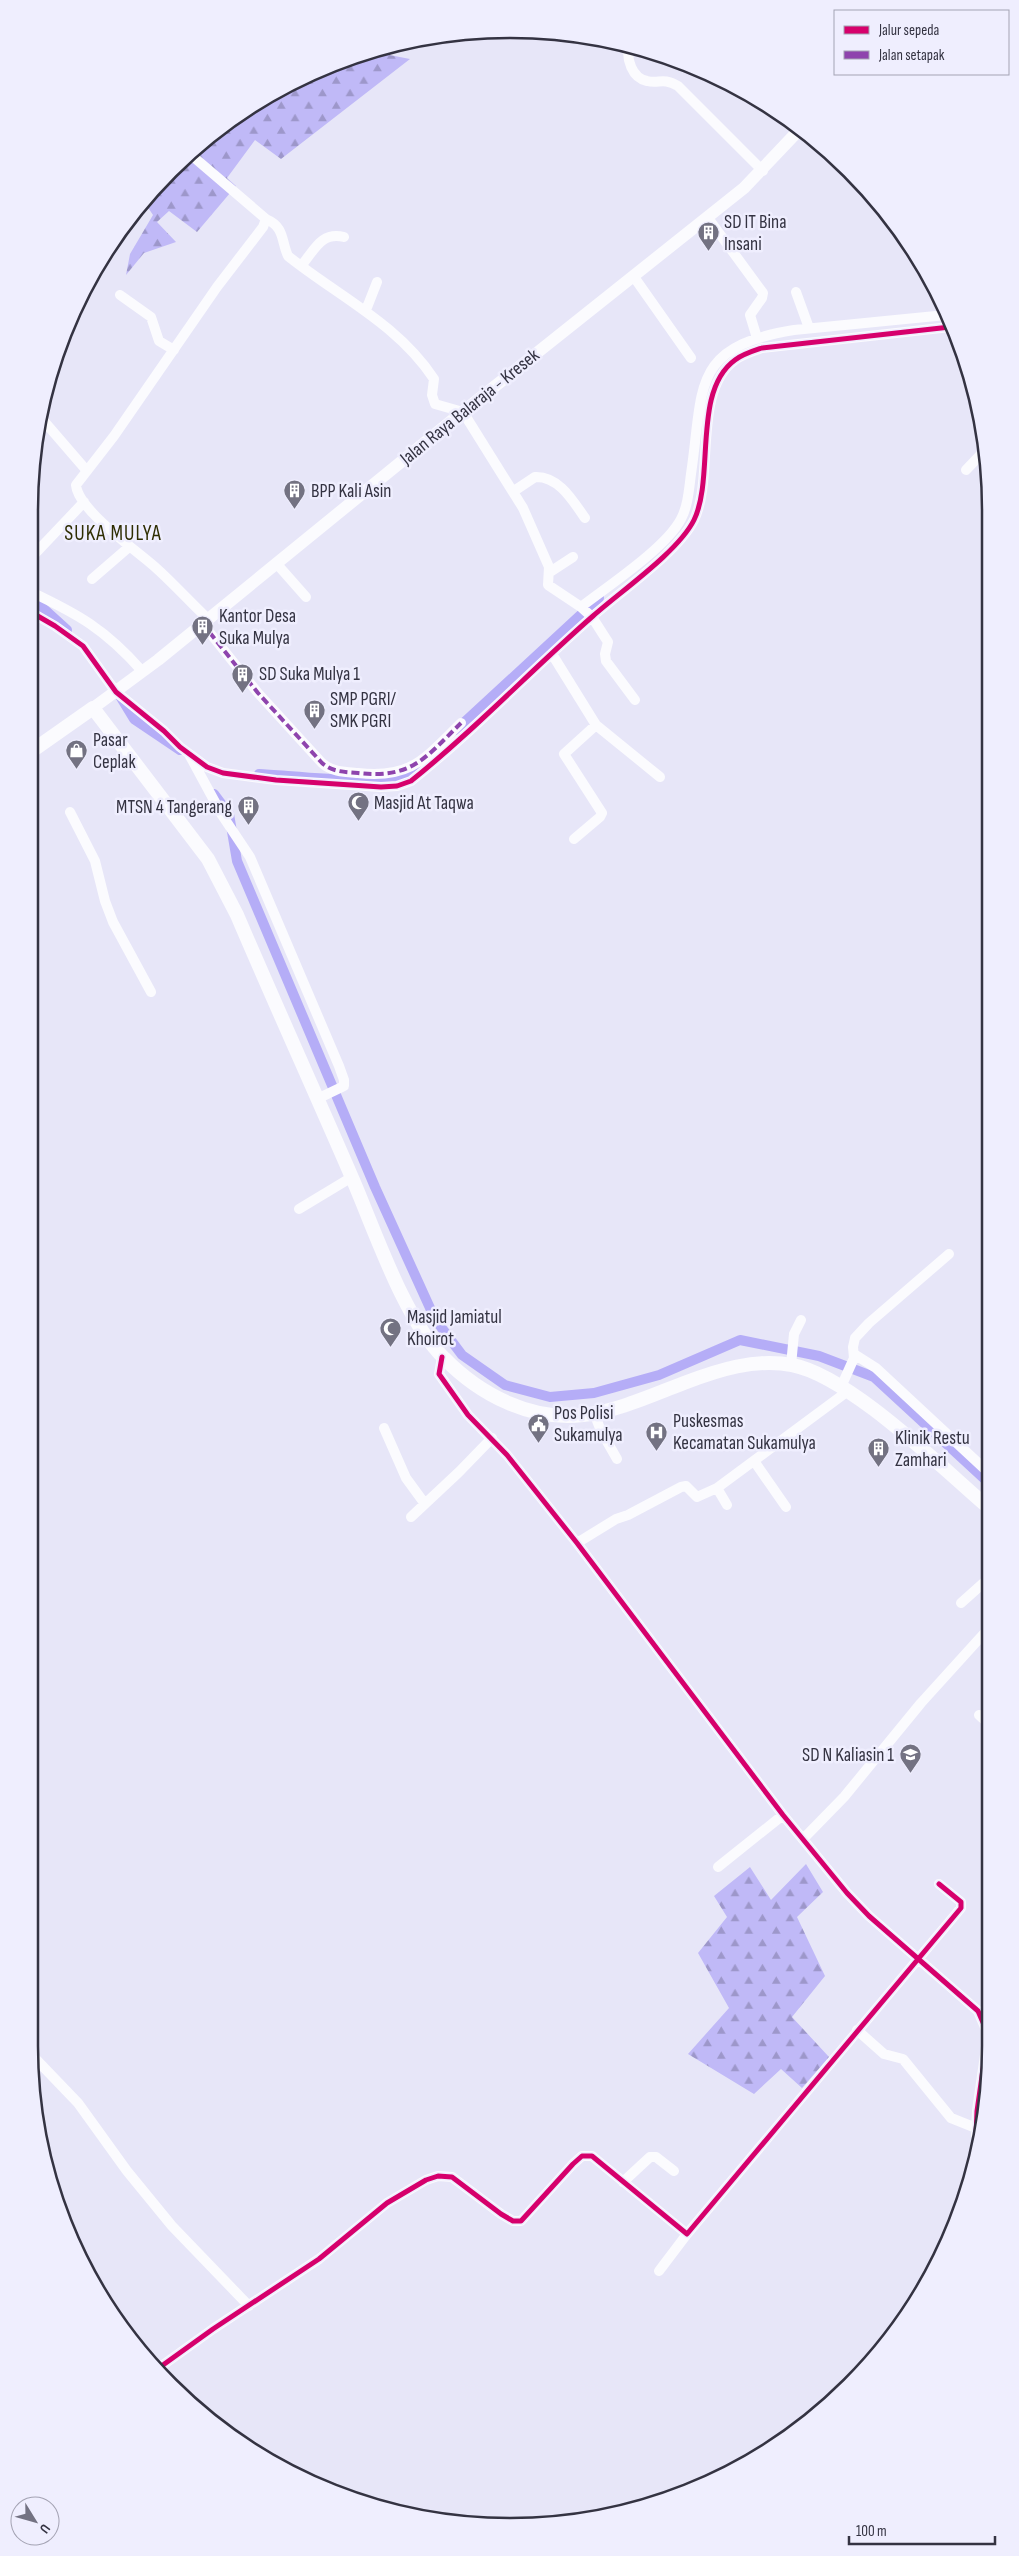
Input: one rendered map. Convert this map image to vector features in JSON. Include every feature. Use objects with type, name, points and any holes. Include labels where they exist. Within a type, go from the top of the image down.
[{"type":"main road","points":[[38,748],[93,708],[208,859],[237,915],[398,1286],[412,1312],[442,1357],[482,1388],[521,1409],[553,1415],[574,1416],[594,1414],[633,1402],[726,1368],[791,1360],[816,1374],[846,1384],[982,1502]]},
{"type":"street","points":[[630,53],[631,68],[636,74],[646,81],[664,80],[678,86],[763,171]]},
{"type":"street","name":"Jalan Raya Balaraja - Kresek","points":[[93,708],[118,690],[708,218],[763,171],[796,134]]},
{"type":"street","points":[[195,158],[266,220],[273,222],[282,233],[288,256],[366,310],[401,342],[432,376],[434,382],[432,395],[435,404],[464,412],[514,491],[533,528],[550,572]]},
{"type":"street","points":[[708,218],[763,293],[762,298],[750,315],[757,338]]},
{"type":"street","points":[[266,220],[263,227],[217,287],[174,350],[76,485],[78,492],[84,502],[116,536],[154,566],[204,620],[258,693],[322,762],[330,768],[339,772],[376,775],[400,773],[415,766],[461,723]]},
{"type":"street","points":[[301,266],[328,235],[344,237]]},
{"type":"street","points":[[634,277],[690,358]]},
{"type":"street","points":[[366,310],[377,282]]},
{"type":"street","points":[[796,292],[810,328]]},
{"type":"street","points":[[120,294],[151,317],[159,341],[174,350]]},
{"type":"street","points":[[586,612],[679,542],[690,527],[700,504],[704,452],[714,390],[718,379],[736,359],[762,348],[942,322]]},
{"type":"street","points":[[38,617],[55,626],[83,646],[118,690],[189,754],[207,767],[222,773],[276,780],[397,786],[411,781],[428,767],[552,654],[586,612],[680,521],[688,498],[696,425],[708,376],[712,366],[729,350],[757,338],[810,328],[942,322]]},
{"type":"street","points":[[46,423],[87,471]]},
{"type":"street","points":[[966,470],[978,457]]},
{"type":"street","points":[[514,491],[536,477],[548,478],[563,489],[586,518]]},
{"type":"street","points":[[38,551],[84,502]]},
{"type":"street","points":[[92,579],[129,547]]},
{"type":"street","points":[[573,557],[550,572],[547,581],[549,587],[586,612],[608,642],[605,654],[606,661],[635,700]]},
{"type":"street","points":[[276,563],[306,597]]},
{"type":"street","points":[[38,596],[73,613],[107,634],[138,674]]},
{"type":"street","points":[[552,654],[596,725],[660,777]]},
{"type":"street","points":[[574,838],[600,817],[602,813],[564,754],[596,725]]},
{"type":"street","points":[[189,754],[213,801],[250,857],[339,1066],[345,1084],[336,1091],[317,1099]]},
{"type":"street","points":[[70,812],[95,861],[105,902],[113,922],[151,992]]},
{"type":"street","points":[[299,1209],[352,1177]]},
{"type":"street","points":[[577,1543],[616,1519],[628,1515],[681,1487],[686,1486],[696,1496],[700,1497],[717,1488],[754,1461],[846,1384],[854,1356],[853,1342],[859,1332],[949,1254]]},
{"type":"street","points":[[791,1360],[793,1340],[801,1320]]},
{"type":"street","points":[[854,1356],[876,1368],[982,1466]]},
{"type":"street","points":[[442,1357],[440,1374],[468,1415],[492,1438],[577,1543],[784,1815],[848,1893],[918,1959],[978,2011],[982,2020]]},
{"type":"street","points":[[594,1414],[601,1431],[617,1458]]},
{"type":"street","points":[[384,1428],[406,1478],[425,1504]]},
{"type":"street","points":[[410,1517],[492,1438]]},
{"type":"street","points":[[754,1461],[786,1507]]},
{"type":"street","points":[[717,1488],[726,1505]]},
{"type":"street","points":[[961,1603],[982,1584]]},
{"type":"street","points":[[804,1838],[844,1796],[921,1703],[982,1636]]},
{"type":"street","points":[[979,1715],[982,1718]]},
{"type":"street","points":[[718,1867],[784,1815]]},
{"type":"street","points":[[659,2271],[687,2234],[821,2077],[857,2030],[962,1907],[961,1902],[939,1884]]},
{"type":"street","points":[[857,2030],[884,2054],[903,2059],[951,2118],[973,2131]]},
{"type":"street","points":[[39,2062],[78,2103],[127,2171],[172,2226],[249,2306]]},
{"type":"street","points":[[162,2366],[319,2259],[387,2203],[426,2180],[438,2176],[452,2177],[513,2221],[521,2220],[573,2164],[582,2156],[592,2156],[687,2234]]},
{"type":"street","points":[[623,2182],[650,2157],[656,2157],[674,2171]]},
{"type":"green space","points":[[386,54],[410,59],[281,159],[255,140],[227,178],[236,186],[197,232],[169,211],[157,222],[176,242],[144,253],[126,275],[130,254],[153,215],[148,207],[198,155],[247,117],[274,101],[329,73],[343,70],[344,68]]},
{"type":"green space","points":[[806,1864],[823,1892],[797,1917],[825,1976],[792,2017],[829,2057],[802,2088],[781,2069],[754,2094],[688,2054],[729,2008],[698,1953],[727,1917],[714,1896],[750,1867],[771,1900]]},
{"type":"waterway","points":[[456,730],[599,598]]},
{"type":"waterway","points":[[38,604],[67,630]]},
{"type":"waterway","points":[[120,696],[134,719],[180,750]]},
{"type":"waterway","points":[[259,774],[379,780],[407,775],[421,762]]},
{"type":"waterway","points":[[214,794],[229,814],[237,861],[375,1187],[435,1319],[462,1355],[505,1385],[550,1397],[594,1393],[659,1375],[740,1340],[819,1356],[874,1377],[982,1477]]},
{"type":"marked path","points":[[202,623],[258,693],[322,763],[334,770],[376,774],[392,773],[405,769],[427,756],[461,723]]},
{"type":"cycle path","points":[[38,616],[83,646],[116,692],[164,731],[180,747],[207,767],[223,773],[276,780],[381,787],[397,786],[411,781],[458,741],[570,637],[648,571],[686,532],[694,520],[700,502],[706,436],[713,392],[722,374],[735,360],[762,348],[945,328]]},
{"type":"cycle path","points":[[442,1357],[439,1374],[468,1415],[507,1455],[577,1543],[783,1815],[847,1893],[869,1916],[978,2011],[982,2020]]},
{"type":"cycle path","points":[[162,2366],[213,2329],[319,2259],[387,2203],[426,2180],[438,2176],[452,2177],[501,2214],[513,2221],[521,2221],[573,2164],[582,2156],[592,2156],[687,2234],[961,1908],[961,1902],[939,1884]]},
{"type":"place","name":"SD IT Bina Insani","points":[[708,252]]},
{"type":"place","name":"BPP Kali Asin","points":[[295,510]]},
{"type":"place","name":"Kantor Desa Suka Mulya","points":[[203,646]]},
{"type":"place","name":"SD Suka Mulya 1","points":[[243,693]]},
{"type":"place","name":"SMP PGRI/ SMK PGRI","points":[[314,729]]},
{"type":"place","name":"Pasar Ceplak","points":[[77,770]]},
{"type":"place","name":"Masjid At Taqwa","points":[[358,822]]},
{"type":"place","name":"MTSN 4 Tangerang","points":[[248,826]]},
{"type":"place","name":"Masjid Jamiatul Khoirot","points":[[391,1347]]},
{"type":"place","name":"Pos Polisi Sukamulya","points":[[538,1443]]},
{"type":"place","name":"Puskesmas Kecamatan Sukamulya","points":[[657,1451]]},
{"type":"place","name":"Klinik Restu Zamhari","points":[[879,1468]]},
{"type":"place","name":"SD N Kaliasin 1","points":[[910,1774]]},
{"type":"district","name":"SUKA MULYA","points":[[113,533]]}]
